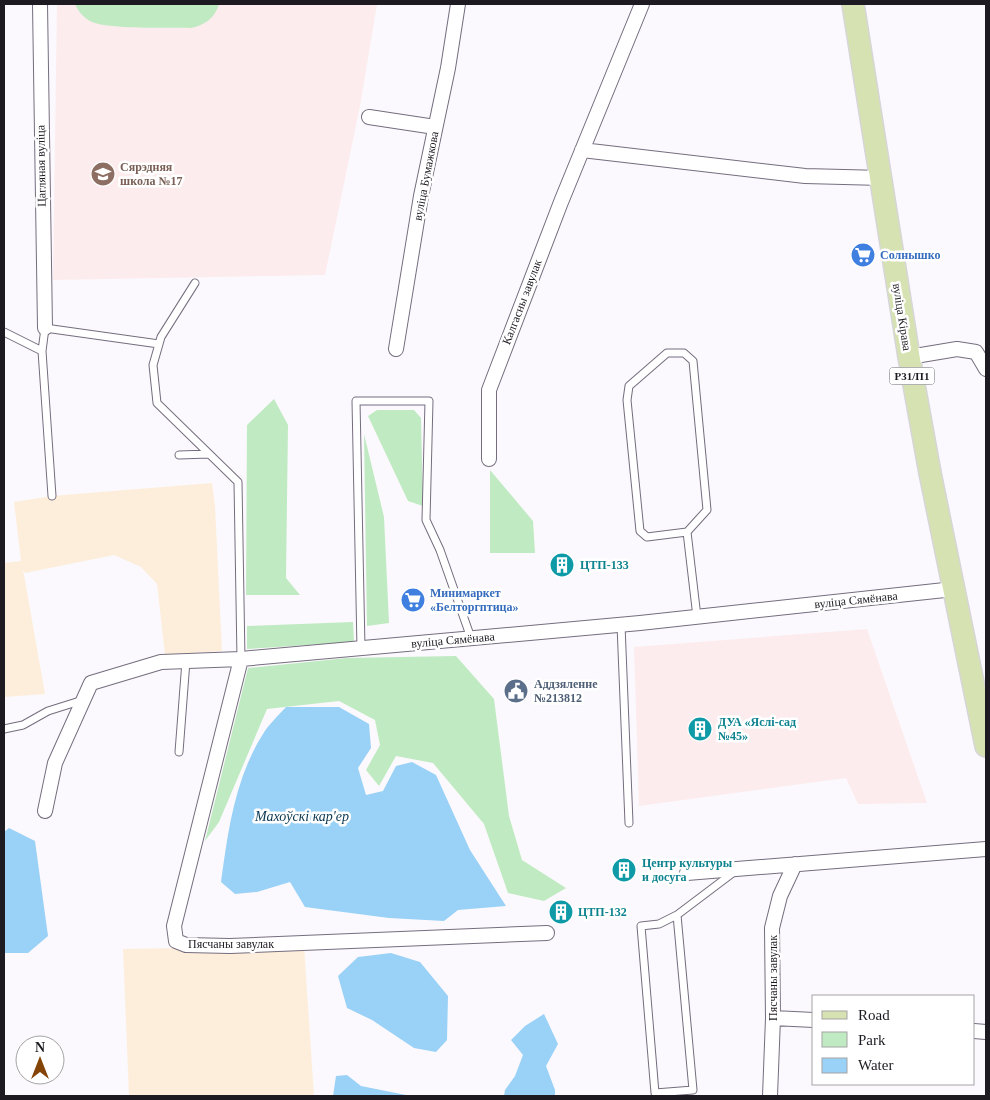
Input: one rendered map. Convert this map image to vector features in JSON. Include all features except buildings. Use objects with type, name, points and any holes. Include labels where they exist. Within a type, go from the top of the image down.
[{"type":"main road","name":"вуліца Кірава","points":[[853,4],[909,357],[986,746]]},
{"type":"street","name":"Цагляная вуліца","points":[[40,4],[45,328]]},
{"type":"street","name":"вуліца Бумажкова","points":[[396,350],[421,196],[458,4]]},
{"type":"street","name":"Калгасны завулак","points":[[489,459],[489,390],[582,150],[642,4]]},
{"type":"street","points":[[369,117],[435,127]]},
{"type":"street","points":[[582,150],[805,176],[882,178]]},
{"type":"street","points":[[909,357],[957,349],[976,352],[986,369]]},
{"type":"street","name":"вуліца Сямёнава","points":[[45,811],[55,763],[91,683],[161,662],[241,659],[621,625],[954,589]]},
{"type":"street","name":"Пясчаны завулак","points":[[241,659],[174,926],[176,941],[186,946],[230,946],[547,933]]},
{"type":"street","points":[[687,873],[986,849]]},
{"type":"street","name":"Пясчаны завулак","points":[[770,1096],[773,1018],[772,928],[780,896],[795,864]]},
{"type":"street","points":[[773,1018],[812,1020]]},
{"type":"lane","points":[[195,284],[161,336],[153,365],[157,403],[238,482],[241,659]]},
{"type":"lane","points":[[52,496],[42,351],[45,328],[159,344]]},
{"type":"lane","points":[[4,332],[42,351]]},
{"type":"lane","points":[[687,532],[647,537],[640,531],[626,400],[629,386],[667,353],[684,353],[693,361],[707,510],[687,532],[697,617]]},
{"type":"lane","points":[[361,648],[356,401],[429,401],[426,520],[440,550],[471,638]]},
{"type":"lane","points":[[178,455],[209,454]]},
{"type":"lane","points":[[621,625],[629,823]]},
{"type":"lane","points":[[178,752],[186,661]]},
{"type":"lane","points":[[4,729],[23,725],[48,711],[84,700]]},
{"type":"lane","points":[[678,915],[693,1090],[655,1093],[641,926],[659,924],[678,915],[738,869]]},
{"type":"shaded area","points":[[57,4],[377,4],[360,106],[325,275],[53,280]]},
{"type":"shaded area","points":[[212,483],[215,506],[222,651],[165,655],[157,584],[141,567],[114,555],[25,573],[23,569],[45,694],[4,697],[4,563],[21,561],[14,502],[52,496]]},
{"type":"shaded area","points":[[867,629],[927,803],[858,804],[846,778],[639,806],[634,647]]},
{"type":"shaded area","points":[[304,946],[314,1096],[129,1096],[123,949]]},
{"type":"green space","points":[[75,4],[219,4],[209,20],[191,28],[123,27],[98,24],[85,18]]},
{"type":"green space","points":[[274,399],[288,425],[286,578],[300,595],[246,595],[247,425]]},
{"type":"green space","points":[[377,410],[414,410],[421,418],[423,506],[408,501],[368,416]]},
{"type":"green space","points":[[364,434],[384,517],[389,623],[367,626]]},
{"type":"green space","points":[[490,470],[533,521],[535,553],[490,553]]},
{"type":"green space","points":[[353,622],[354,642],[247,649],[247,626]]},
{"type":"green space","points":[[456,656],[494,699],[509,816],[522,860],[566,888],[544,901],[508,893],[484,824],[433,763],[396,756],[379,786],[366,770],[380,745],[375,720],[339,701],[267,709],[219,822],[205,841],[248,668],[347,658]]},
{"type":"water","name":"Махоўскі кар'ер","points":[[286,707],[339,707],[369,724],[371,748],[358,768],[366,795],[383,791],[396,766],[412,762],[436,775],[470,850],[506,906],[458,910],[444,921],[389,918],[305,907],[290,882],[257,892],[235,894],[221,882],[230,824],[239,787],[253,751],[265,730]]},
{"type":"water","points":[[9,828],[35,841],[48,936],[28,953],[4,953],[4,832]]},
{"type":"water","points":[[391,953],[420,962],[448,996],[447,1040],[436,1052],[414,1048],[372,1020],[347,1008],[338,976],[358,957]]},
{"type":"water","points":[[544,1014],[558,1044],[546,1066],[555,1090],[555,1096],[504,1096],[505,1090],[515,1076],[523,1055],[511,1040],[525,1026]]},
{"type":"water","points":[[347,1075],[361,1086],[411,1096],[333,1096],[336,1076]]},
{"type":"place","name":"Сярэдняя школа №17","points":[[103,174]]},
{"type":"place","name":"Солнышко","points":[[863,255]]},
{"type":"place","name":"ЦТП-133","points":[[562,565]]},
{"type":"place","name":"Минимаркет «Белторгптица»","points":[[413,600]]},
{"type":"place","name":"Аддзяленне №213812","points":[[516,691]]},
{"type":"place","name":"ДУА «Яслі-сад №45»","points":[[700,729]]},
{"type":"place","name":"Центр культуры и досуга","points":[[624,870]]},
{"type":"place","name":"ЦТП-132","points":[[561,912]]}]
